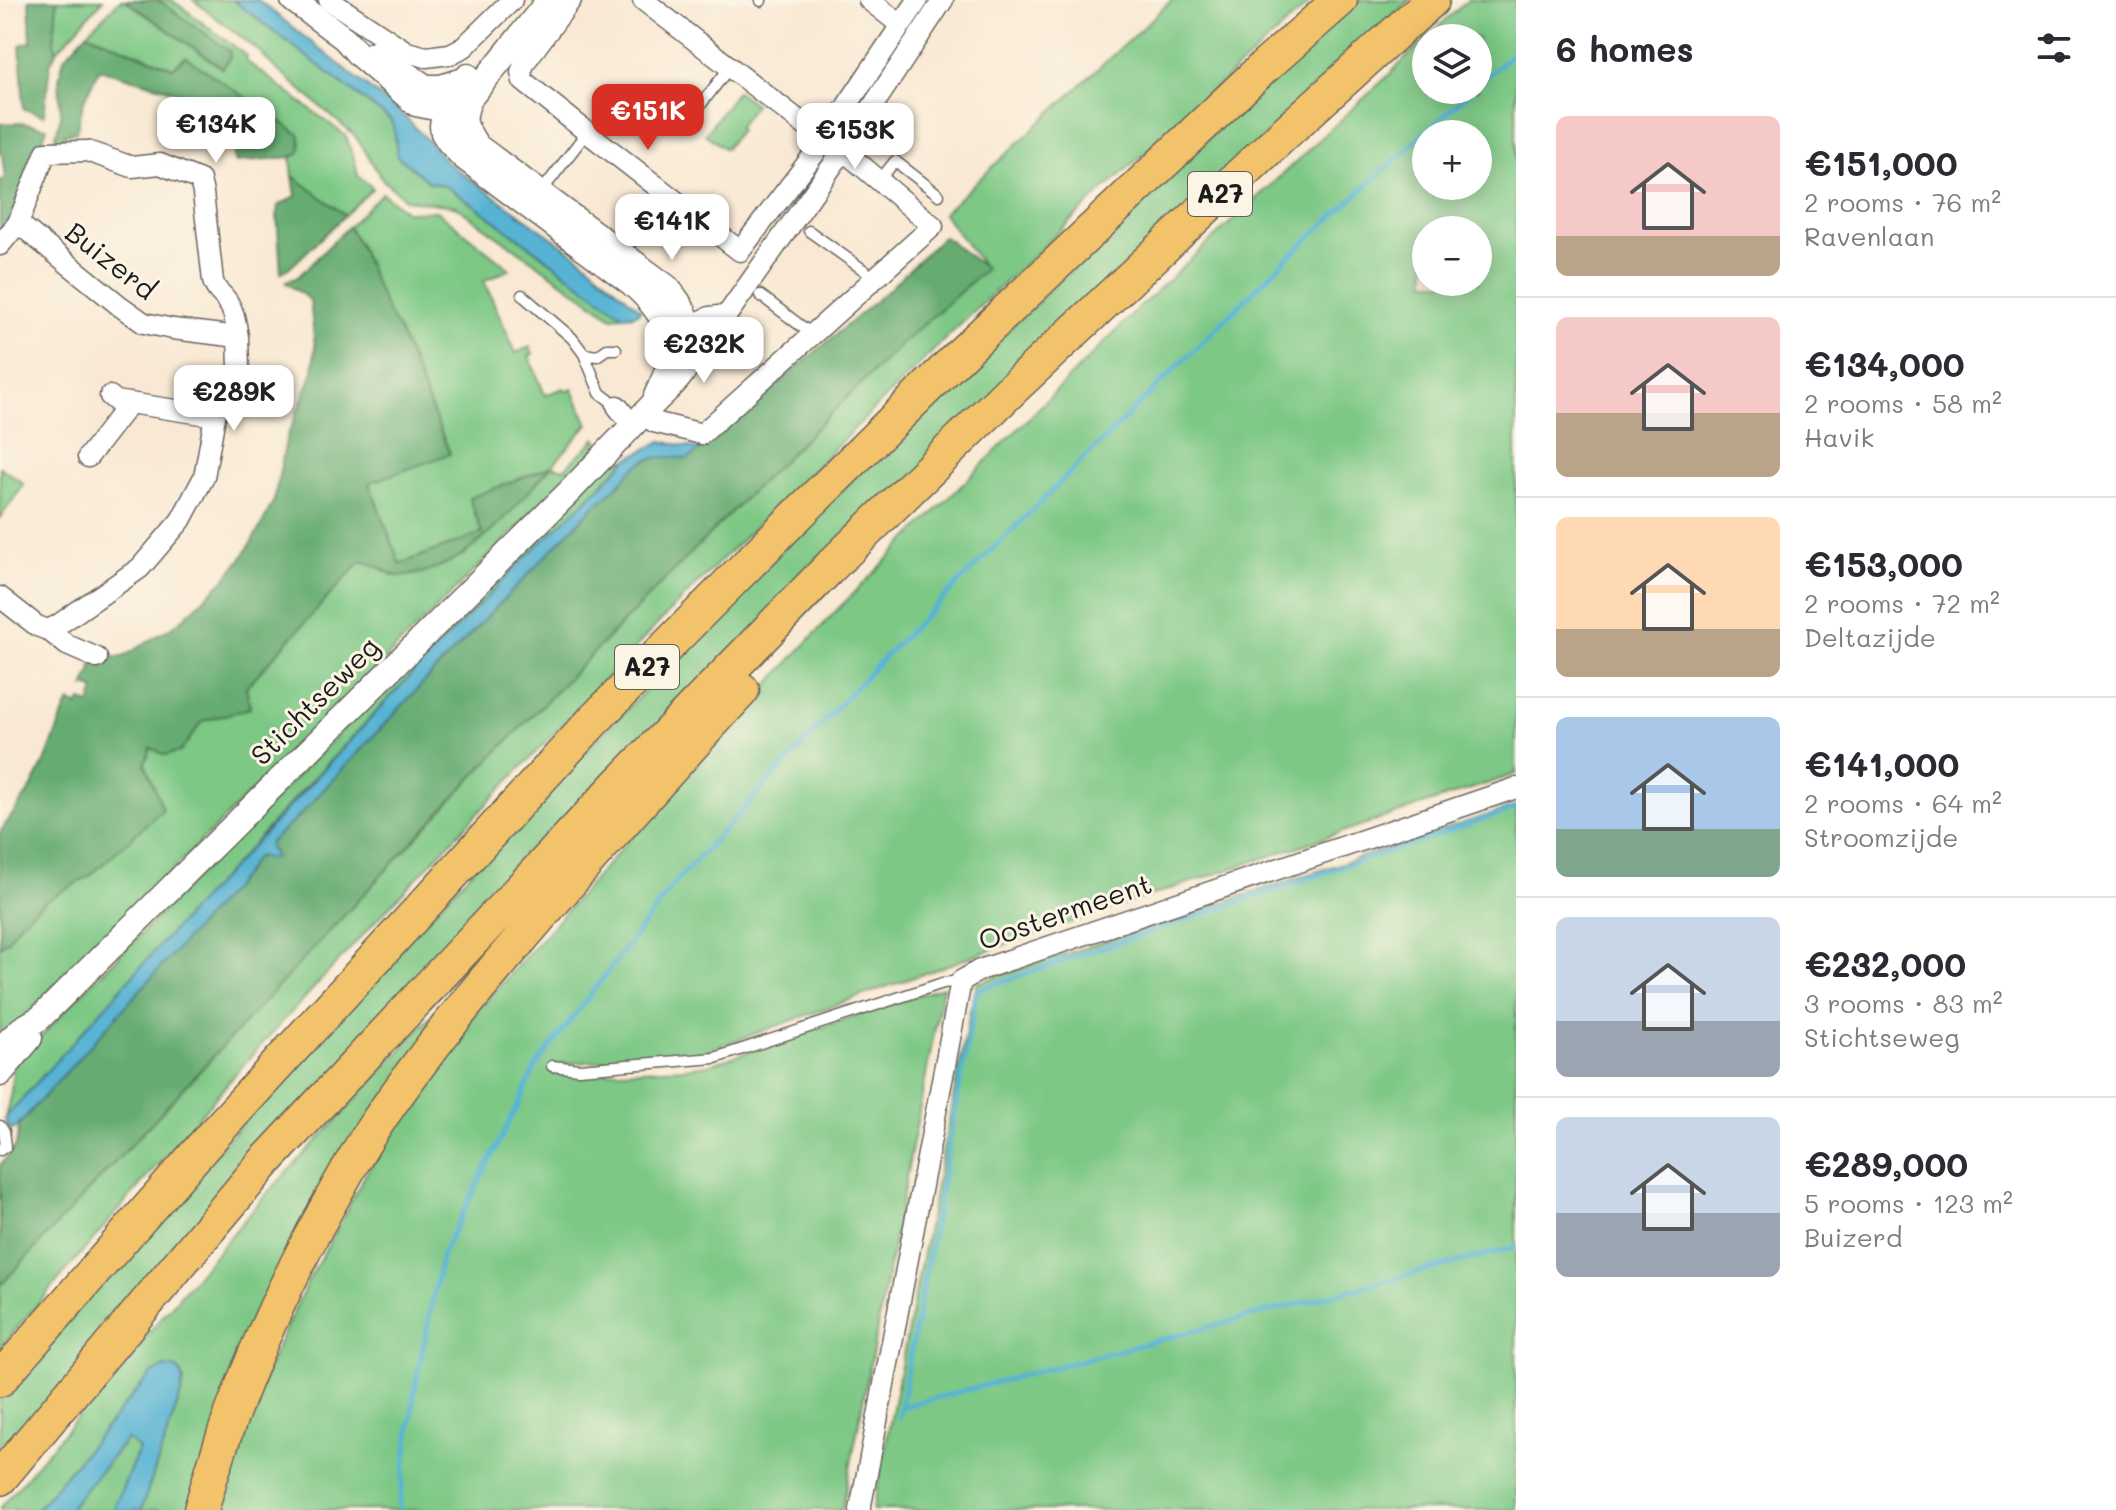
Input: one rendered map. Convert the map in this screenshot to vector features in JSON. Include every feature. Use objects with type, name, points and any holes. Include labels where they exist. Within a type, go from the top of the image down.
[{"type":"highway","name":"A27","points":[[0,1379],[213,1135],[593,721],[959,356],[1263,68],[1340,0]]},
{"type":"highway","name":"A27","points":[[0,1478],[263,1164],[628,774],[831,566],[1011,390],[1295,123],[1432,0]]},
{"type":"highway","name":"A27","points":[[201,1510],[240,1393],[282,1294],[349,1168],[418,1064],[500,961],[652,788],[824,601],[1000,417],[1011,390]]},
{"type":"street","points":[[293,0],[345,39],[359,55],[430,112],[463,157],[638,288],[683,333],[703,335],[719,329],[834,145],[918,0]]},
{"type":"street","points":[[329,0],[407,52],[420,57],[433,57],[464,47],[512,0]]},
{"type":"street","points":[[534,0],[468,89],[464,111],[466,129],[477,146],[667,287],[681,305],[683,333]]},
{"type":"street","points":[[430,112],[459,91],[468,89],[549,0]]},
{"type":"street","points":[[571,0],[529,56],[521,72],[526,84],[740,251],[834,145],[943,0]]},
{"type":"street","points":[[617,406],[654,422],[702,434],[933,226],[834,145],[643,0]]},
{"type":"street","points":[[869,0],[901,25]]},
{"type":"street","points":[[0,245],[18,223],[46,152],[87,151],[132,167],[160,164],[200,180],[213,281],[217,292],[224,297],[234,314],[238,337],[239,368],[215,416],[204,477],[174,529],[140,568],[48,630]]},
{"type":"street","name":"Buizerd","points":[[18,223],[144,323],[238,337]]},
{"type":"street","name":"Stichtseweg","points":[[0,1049],[21,1029],[40,1018],[680,379],[693,351],[683,333]]},
{"type":"street","points":[[88,457],[120,399],[215,416]]},
{"type":"street","points":[[0,597],[67,645],[97,658]]},
{"type":"street","name":"Oostermeent","points":[[860,1510],[961,981],[980,970],[1516,788]]},
{"type":"street","name":"Stichtseweg","points":[[0,1074],[30,1037],[40,1018]]},
{"type":"lane","points":[[688,121],[730,67]]},
{"type":"lane","points":[[430,112],[462,141],[477,146]]},
{"type":"lane","points":[[548,183],[587,132]]},
{"type":"lane","points":[[879,181],[895,161],[939,195]]},
{"type":"lane","points":[[633,241],[667,195]]},
{"type":"lane","points":[[809,231],[875,278]]},
{"type":"lane","points":[[522,295],[572,338],[584,354],[600,393],[617,406]]},
{"type":"lane","points":[[760,295],[813,335]]},
{"type":"lane","points":[[584,354],[597,356],[607,349],[616,349]]},
{"type":"lane","points":[[552,1066],[579,1069],[715,1058],[943,983],[961,981]]},
{"type":"lane","points":[[0,1126],[6,1139],[6,1146],[0,1150]]},
{"type":"green space","points":[[29,0],[57,0],[54,42],[57,51],[50,64],[44,116],[24,109],[20,45],[31,42]]},
{"type":"green space","points":[[57,0],[103,0],[57,51],[54,42]]},
{"type":"green space","points":[[120,0],[125,0],[222,68],[230,52],[158,0],[172,0],[247,56],[246,61],[346,136],[358,176],[373,188],[345,215],[293,176],[291,157],[297,155],[183,59],[173,68],[87,33]]},
{"type":"green space","points":[[125,0],[158,0],[227,49],[230,57],[223,68]]},
{"type":"green space","points":[[193,0],[233,0],[390,120],[394,127],[397,156],[429,182],[445,186],[474,205],[624,316],[612,317],[455,206],[406,200],[382,179],[356,137],[258,50]]},
{"type":"green space","points":[[1172,0],[1313,0],[944,340],[672,609],[250,1057],[0,1348],[0,1286],[468,782],[745,498],[900,345],[985,269],[943,213]]},
{"type":"green space","points":[[1359,0],[1410,0],[1301,98],[0,1452],[0,1399],[175,1197],[515,823],[841,491],[1230,117]]},
{"type":"green space","points":[[1468,0],[1516,0],[1516,774],[1029,936],[698,1054],[560,1064],[553,1074],[708,1065],[943,987],[842,1510],[219,1510],[274,1353],[309,1279],[390,1134],[471,1018],[835,612],[1144,303],[1412,52],[1412,104],[1492,104],[1492,24],[1441,24]]},
{"type":"green space","points":[[87,33],[173,68],[186,57],[300,135],[301,150],[291,157],[235,162],[229,111],[183,93],[99,69],[84,101],[76,132],[65,134],[64,146],[52,149],[61,115],[59,79],[64,58]]},
{"type":"green space","points":[[737,91],[755,104],[725,149],[705,134]]},
{"type":"green space","points":[[21,123],[47,128],[21,200],[0,233],[0,180],[5,179],[0,151],[0,124]]},
{"type":"green space","points":[[293,176],[345,215],[281,273],[277,214],[278,206],[296,196]]},
{"type":"green space","points":[[382,193],[407,212],[437,211],[510,269],[484,281],[516,353],[530,347],[533,354],[529,356],[545,395],[572,388],[588,424],[552,466],[564,469],[596,438],[601,445],[0,1041],[0,946],[43,902],[91,875],[151,748],[203,721],[250,708],[246,687],[360,562],[368,562],[394,576],[464,555],[550,467],[470,498],[482,533],[400,564],[369,483],[450,453],[398,329],[348,227]]},
{"type":"green space","points":[[348,227],[398,329],[450,454],[369,483],[400,564],[482,533],[469,498],[552,466],[488,534],[451,561],[430,571],[406,576],[394,575],[372,564],[360,562],[246,687],[250,708],[203,721],[180,752],[165,755],[151,748],[145,763],[163,809],[91,875],[43,902],[0,946],[0,832],[32,787],[66,707],[70,702],[78,706],[81,701],[90,704],[95,690],[84,687],[93,658],[123,657],[178,623],[223,581],[242,558],[274,500],[286,440],[313,372],[315,346],[310,300],[285,282],[298,277]]},
{"type":"green space","points":[[943,236],[986,269],[900,345],[592,654],[468,782],[0,1286],[0,1165],[16,1146],[19,1125],[243,876],[254,859],[273,852],[269,848],[270,842],[295,820],[427,679],[633,468],[653,458],[687,458],[701,449],[887,291]]},
{"type":"green space","points":[[627,459],[419,666],[293,800],[5,1118],[13,1067],[79,996],[607,463]]},
{"type":"green space","points":[[0,467],[22,482],[23,486],[0,518]]},
{"type":"green space","points":[[1516,806],[1516,1510],[873,1510],[977,983]]},
{"type":"green space","points":[[525,911],[365,1130],[194,1510],[141,1510],[184,1381],[182,1374],[165,1367],[151,1374],[36,1510],[0,1510],[262,1199],[353,1103]]},
{"type":"green space","points":[[127,1439],[139,1449],[113,1510],[68,1510]]},
{"type":"water","points":[[233,0],[258,0],[402,114],[445,161],[585,261],[641,310],[624,316],[474,205],[445,186],[429,182],[397,156],[394,127],[390,120]]},
{"type":"water","points":[[661,441],[701,449],[687,459],[667,457],[642,462],[594,506],[295,820],[270,842],[269,848],[275,856],[254,859],[243,876],[23,1120],[13,1130],[7,1128],[5,1118],[194,907],[419,666],[627,459]]},
{"type":"water","points":[[165,1367],[182,1374],[181,1394],[141,1510],[113,1510],[139,1449],[127,1439],[68,1510],[36,1510],[151,1374]]},
{"type":"waterway","points":[[1492,71],[1516,50]]},
{"type":"waterway","points":[[399,1510],[416,1382],[442,1254],[536,1066],[676,882],[883,658],[1283,262],[1457,104]]},
{"type":"waterway","points":[[899,1417],[977,990],[1516,808]]},
{"type":"waterway","points":[[901,1407],[1516,1247]]}]
